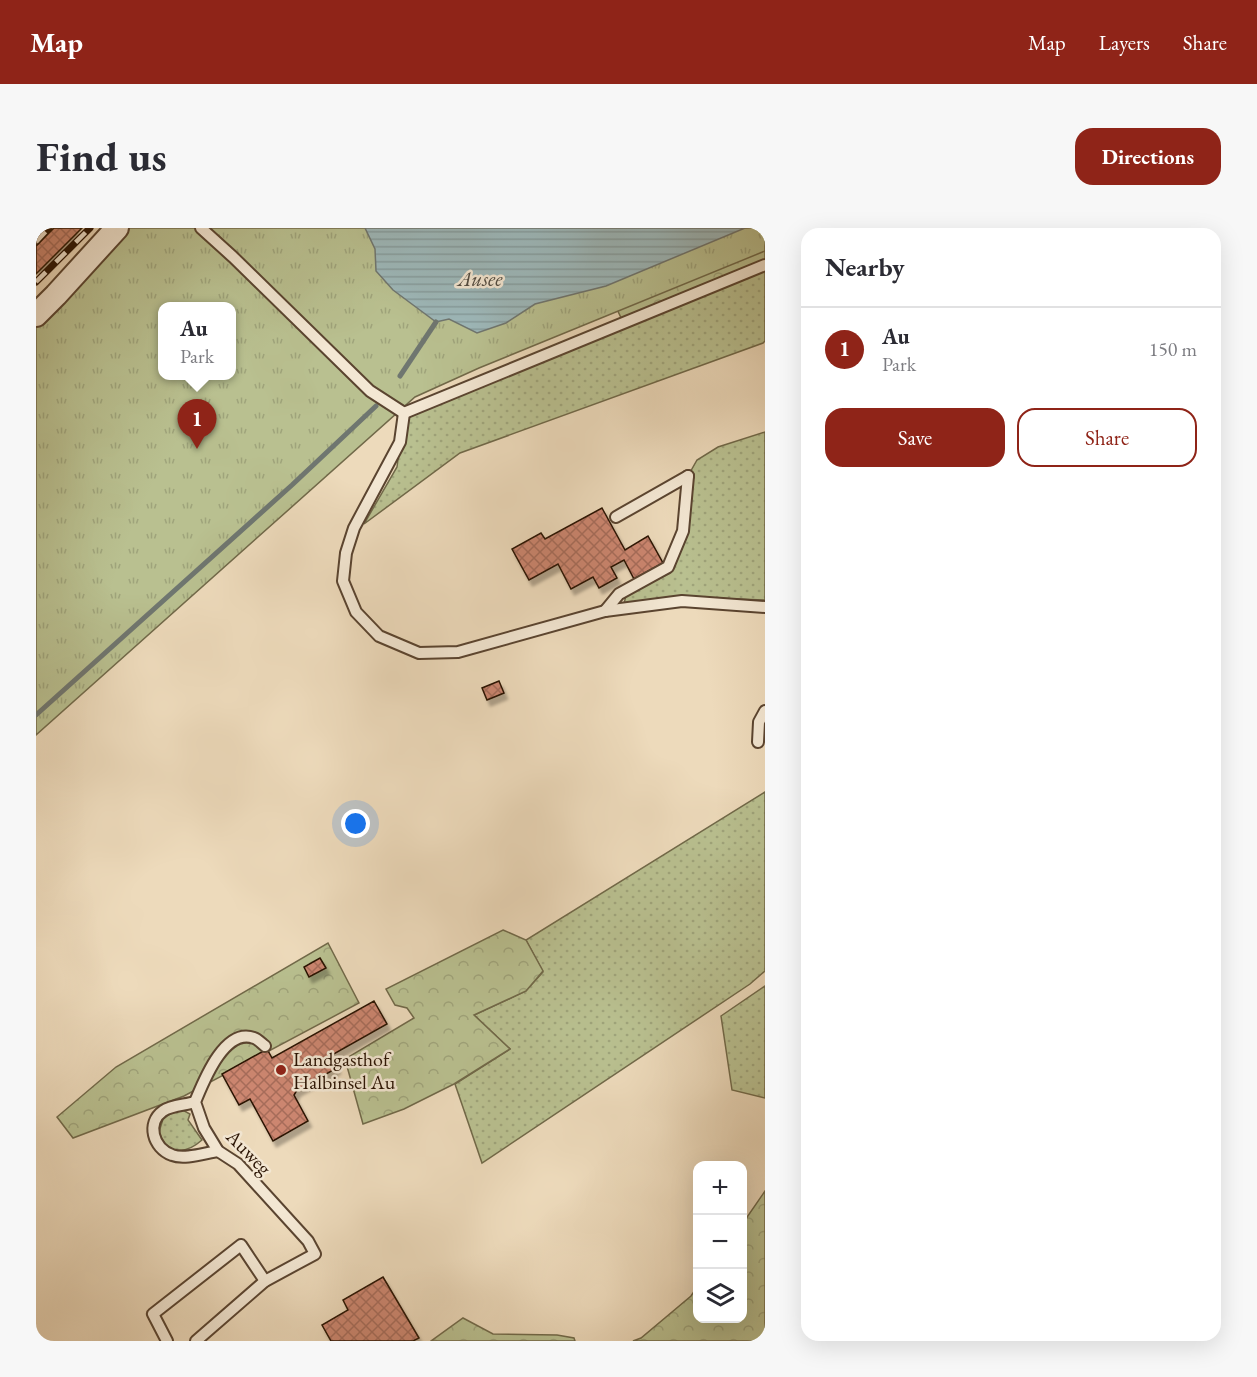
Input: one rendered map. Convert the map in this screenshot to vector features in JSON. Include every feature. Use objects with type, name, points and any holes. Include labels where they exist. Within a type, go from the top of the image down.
[{"type":"street","points":[[36,315],[117,228]]},
{"type":"lane","points":[[201,228],[370,391],[404,413]]},
{"type":"lane","points":[[404,413],[765,265]]},
{"type":"lane","points":[[404,413],[400,442],[354,528],[346,554],[343,581],[356,612],[379,636],[419,653],[458,652],[605,611],[682,602],[765,608]]},
{"type":"lane","points":[[605,611],[619,594],[668,567],[682,531],[688,476],[616,517]]},
{"type":"lane","points":[[758,742],[759,722],[765,711]]},
{"type":"lane","points":[[218,1150],[191,1155],[173,1155],[158,1146],[152,1133],[155,1119],[165,1110],[195,1102],[212,1063],[225,1047],[242,1037],[254,1038],[265,1046]]},
{"type":"lane","name":"Auweg","points":[[195,1102],[204,1128],[218,1150],[238,1164],[308,1241],[315,1254],[265,1281]]},
{"type":"lane","points":[[166,1341],[153,1314],[241,1245],[265,1281],[196,1341]]},
{"type":"green space","points":[[123,228],[195,228],[255,285],[208,228],[765,228],[765,251],[479,368],[415,397],[36,735],[36,317]]},
{"type":"green space","points":[[765,228],[765,265],[624,324],[606,286]]},
{"type":"green space","points":[[765,264],[765,341],[763,343],[460,453],[364,524],[397,467],[404,413]]},
{"type":"green space","points":[[765,432],[765,600],[685,597],[624,604],[626,595],[670,573],[668,567],[683,531],[688,476],[697,460],[718,447]]},
{"type":"green space","points":[[765,792],[765,971],[750,984],[482,1163],[455,1084],[510,1049],[474,1015],[526,991],[543,972],[526,940]]},
{"type":"green space","points":[[503,930],[526,940],[543,971],[526,991],[474,1015],[510,1049],[454,1084],[404,1109],[363,1124],[345,1059],[414,1018],[407,1008],[395,1005],[386,989]]},
{"type":"green space","points":[[328,943],[359,1003],[184,1096],[73,1138],[57,1117],[116,1067]]},
{"type":"green space","points":[[765,986],[765,1098],[732,1090],[721,1016]]},
{"type":"green space","points":[[179,1108],[190,1114],[188,1120],[202,1140],[183,1150],[172,1149],[162,1140],[159,1132],[163,1119]]},
{"type":"green space","points":[[765,1191],[765,1341],[633,1341],[641,1338],[693,1293],[693,1323],[747,1323],[747,1217]]},
{"type":"green space","points":[[463,1318],[493,1334],[557,1335],[574,1338],[575,1341],[431,1341]]},
{"type":"water","name":"Ausee","points":[[365,228],[745,228],[606,286],[535,304],[506,323],[477,333],[449,319],[436,322],[393,290],[376,271],[375,249]]},
{"type":"building","points":[[54,228],[82,228],[36,274],[36,246]]},
{"type":"building","points":[[602,508],[625,550],[648,536],[663,563],[634,579],[624,560],[611,567],[617,578],[599,588],[593,577],[571,589],[558,564],[529,580],[512,549],[541,533],[545,539]]},
{"type":"building","points":[[499,681],[504,693],[487,700],[482,688]]},
{"type":"building","points":[[320,958],[326,968],[309,977],[304,967]]},
{"type":"building","name":"Landgasthof Halbinsel Au","points":[[374,1001],[387,1024],[330,1056],[337,1068],[297,1090],[294,1095],[308,1121],[273,1141],[250,1099],[239,1105],[222,1074],[267,1049],[272,1058]]},
{"type":"building","points":[[383,1277],[419,1338],[413,1341],[331,1341],[322,1325],[348,1310],[343,1300]]},
{"type":"waterway","points":[[400,376],[436,322]]},
{"type":"waterway","points":[[36,715],[292,485],[376,406]]},
{"type":"railway","points":[[36,242],[49,228]]},
{"type":"railway","points":[[36,282],[90,228]]},
{"type":"place","name":"Au","points":[[197,449]]},
{"type":"place","name":"Landgasthof Halbinsel Au","points":[[281,1070]]}]
